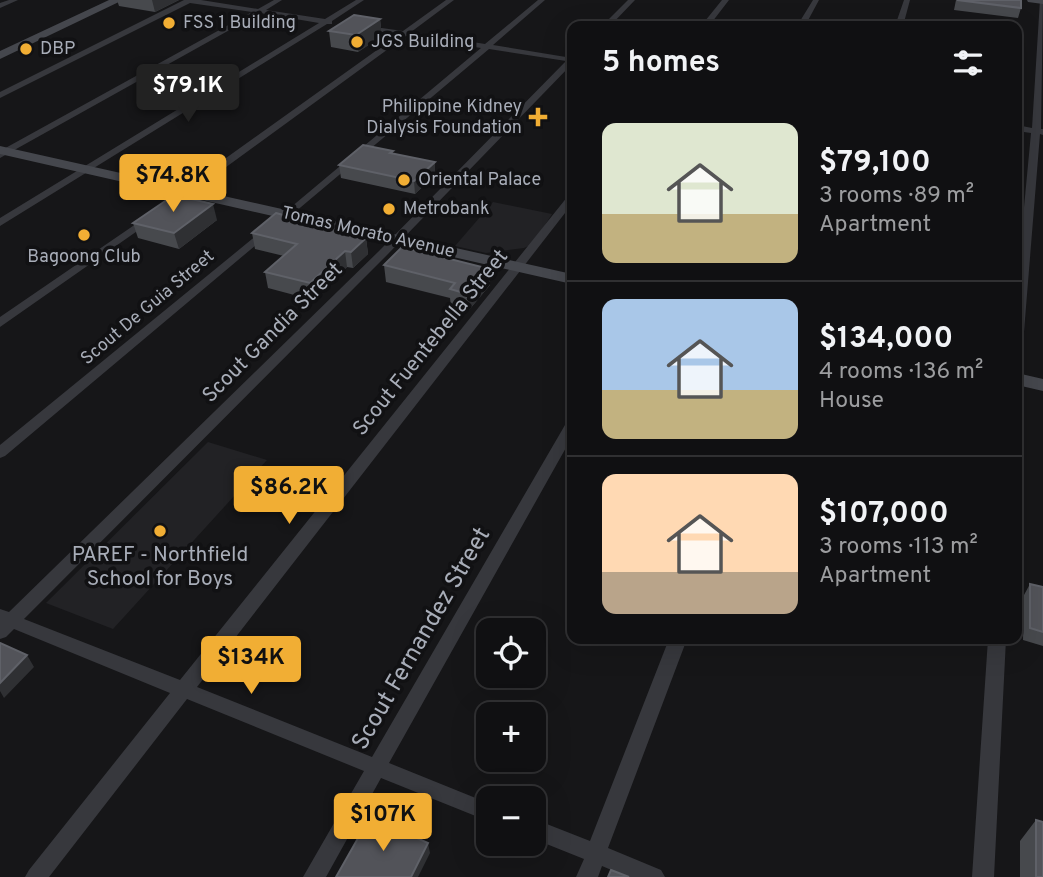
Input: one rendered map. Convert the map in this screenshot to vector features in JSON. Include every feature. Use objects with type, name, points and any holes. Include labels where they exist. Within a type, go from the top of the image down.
[{"type":"main road","points":[[0,55],[103,0]]},
{"type":"main road","points":[[0,47],[118,0]]},
{"type":"main road","points":[[1032,0],[1043,1]]},
{"type":"main road","name":"Tomas Morato Avenue","points":[[2,152],[567,278]]},
{"type":"main road","points":[[1022,380],[1043,385]]},
{"type":"street","points":[[0,6],[15,0]]},
{"type":"street","points":[[0,95],[189,0],[338,23]]},
{"type":"street","points":[[2,152],[279,0]]},
{"type":"street","points":[[0,223],[361,0]]},
{"type":"street","points":[[167,205],[451,0]]},
{"type":"street","name":"Scout De Guia Street","points":[[0,453],[542,0]]},
{"type":"street","points":[[611,21],[632,0]]},
{"type":"street","points":[[709,21],[726,0]]},
{"type":"street","points":[[804,21],[816,0]]},
{"type":"street","points":[[900,21],[907,0]]},
{"type":"street","points":[[1022,298],[1040,132],[1043,1]]},
{"type":"street","points":[[351,25],[567,59]]},
{"type":"street","name":"Scout Gandia Street","points":[[4,623],[396,239],[567,65]]},
{"type":"street","points":[[1022,129],[1040,132]]},
{"type":"street","name":"Scout Fuentebella Street","points":[[36,877],[567,205]]},
{"type":"street","points":[[0,323],[156,213]]},
{"type":"street","name":"Scout Fernandez Street","points":[[314,877],[567,434]]},
{"type":"street","points":[[4,623],[183,688],[476,807]]},
{"type":"street","points":[[587,877],[676,644]]},
{"type":"street","points":[[983,877],[997,644]]},
{"type":"street","points":[[546,834],[654,877]]},
{"type":"shaded area","points":[[493,202],[552,214],[533,244],[524,248],[486,253],[455,246]]},
{"type":"shaded area","name":"PAREF - Northfield School for Boys","points":[[208,442],[267,460],[113,629],[46,603]]},
{"type":"building","points":[[957,0],[1021,0],[1021,8]]},
{"type":"building","points":[[354,15],[380,19],[356,35],[329,31]]},
{"type":"building","points":[[363,145],[435,162],[414,181],[339,165]]},
{"type":"building","points":[[174,195],[213,204],[174,233],[133,223]]},
{"type":"building","points":[[276,213],[366,238],[351,252],[345,251],[310,283],[265,272],[297,244],[252,233]]},
{"type":"building","points":[[402,247],[490,269],[468,294],[450,289],[455,283],[384,265]]},
{"type":"building","points":[[1030,584],[1043,587],[1043,632],[1030,628]]},
{"type":"building","points":[[0,643],[27,655],[0,683]]},
{"type":"building","points":[[370,817],[428,843],[411,877],[336,877]]},
{"type":"building","points":[[1036,820],[1043,822],[1043,877],[1036,877]]},
{"type":"building","points":[[611,870],[629,877],[608,877]]},
{"type":"place","name":"FSS 1 Building","points":[[169,23]]},
{"type":"place","name":"JGS Building","points":[[357,42]]},
{"type":"place","name":"DBP","points":[[26,49]]},
{"type":"place","name":"Philippine Kidney Dialysis Foundation","points":[[538,117]]},
{"type":"place","name":"Oriental Palace","points":[[404,180]]},
{"type":"place","name":"Metrobank","points":[[389,209]]},
{"type":"place","name":"Bagoong Club","points":[[84,235]]},
{"type":"place","name":"PAREF - Northfield School for Boys","points":[[160,531]]}]
